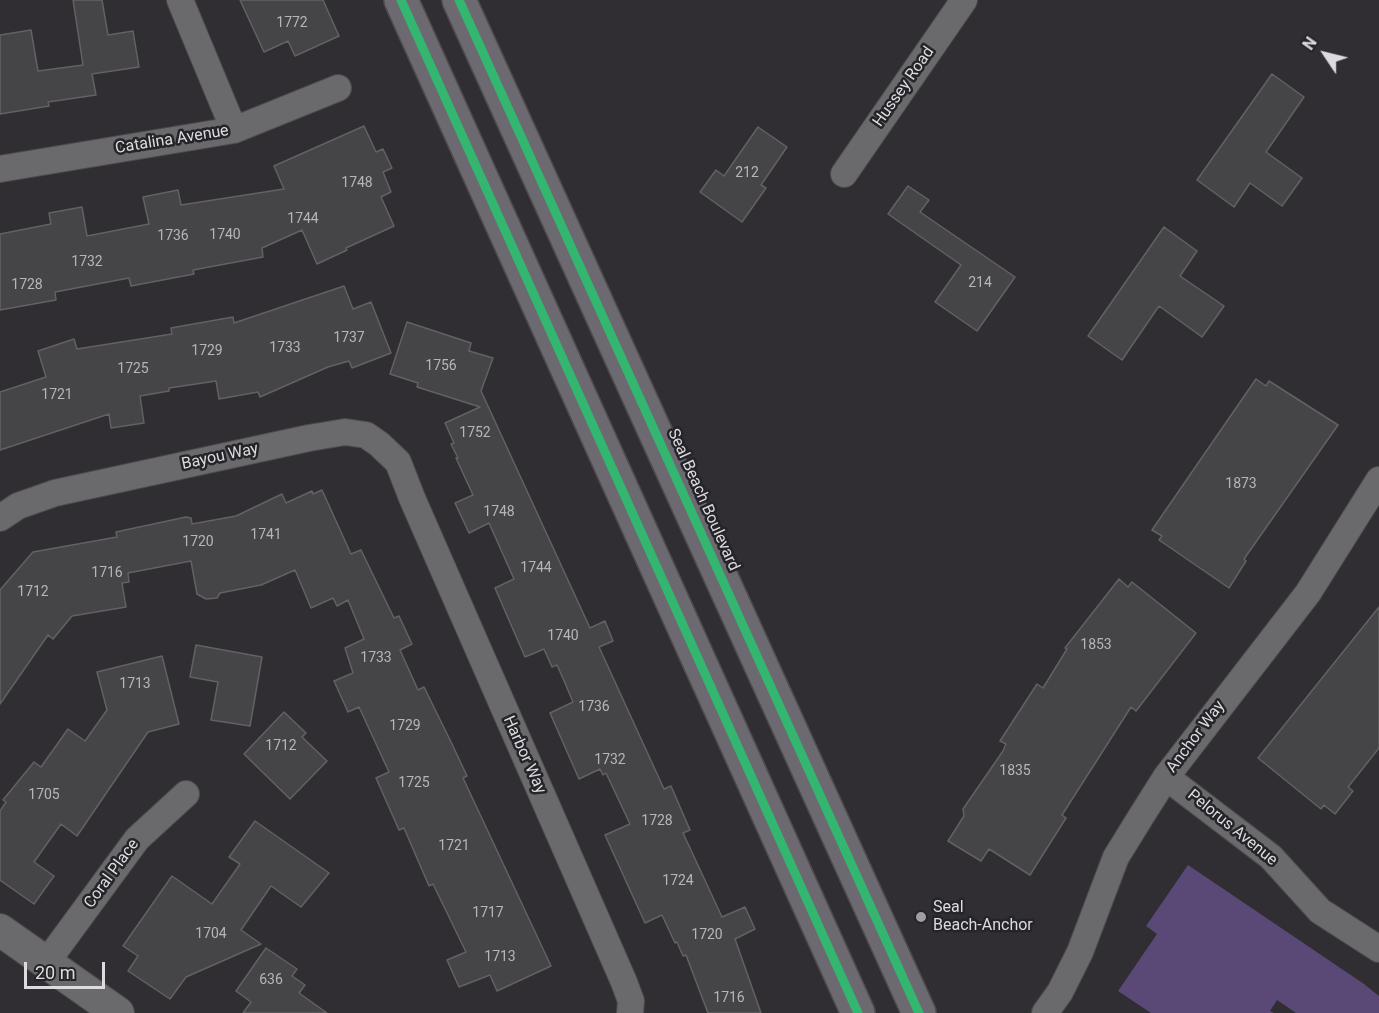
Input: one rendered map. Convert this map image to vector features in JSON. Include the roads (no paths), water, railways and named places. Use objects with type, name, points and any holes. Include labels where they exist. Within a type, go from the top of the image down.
[{"type":"main road","points":[[401,0],[858,1013]]},
{"type":"main road","name":"Seal Beach Boulevard","points":[[459,0],[919,1013]]},
{"type":"street","points":[[180,0],[234,130]]},
{"type":"street","name":"Hussey Road","points":[[844,174],[964,0]]},
{"type":"street","name":"Catalina Avenue","points":[[0,169],[234,130],[338,88]]},
{"type":"street","name":"Bayou Way","points":[[0,518],[18,506],[55,493],[345,432],[366,435],[398,462],[412,498]]},
{"type":"street","name":"Anchor Way","points":[[1045,1013],[1080,952],[1116,857],[1166,777],[1308,593],[1379,480]]},
{"type":"street","name":"Harbor Way","points":[[412,498],[624,982],[631,1001],[630,1013]]},
{"type":"street","name":"Pelorus Avenue","points":[[1166,777],[1271,857],[1320,911],[1379,948]]},
{"type":"street","name":"Coral Place","points":[[46,963],[137,839],[186,794]]},
{"type":"street","points":[[0,930],[118,1013]]},
{"type":"place","name":"Seal Beach-Anchor","points":[[921,917]]}]
